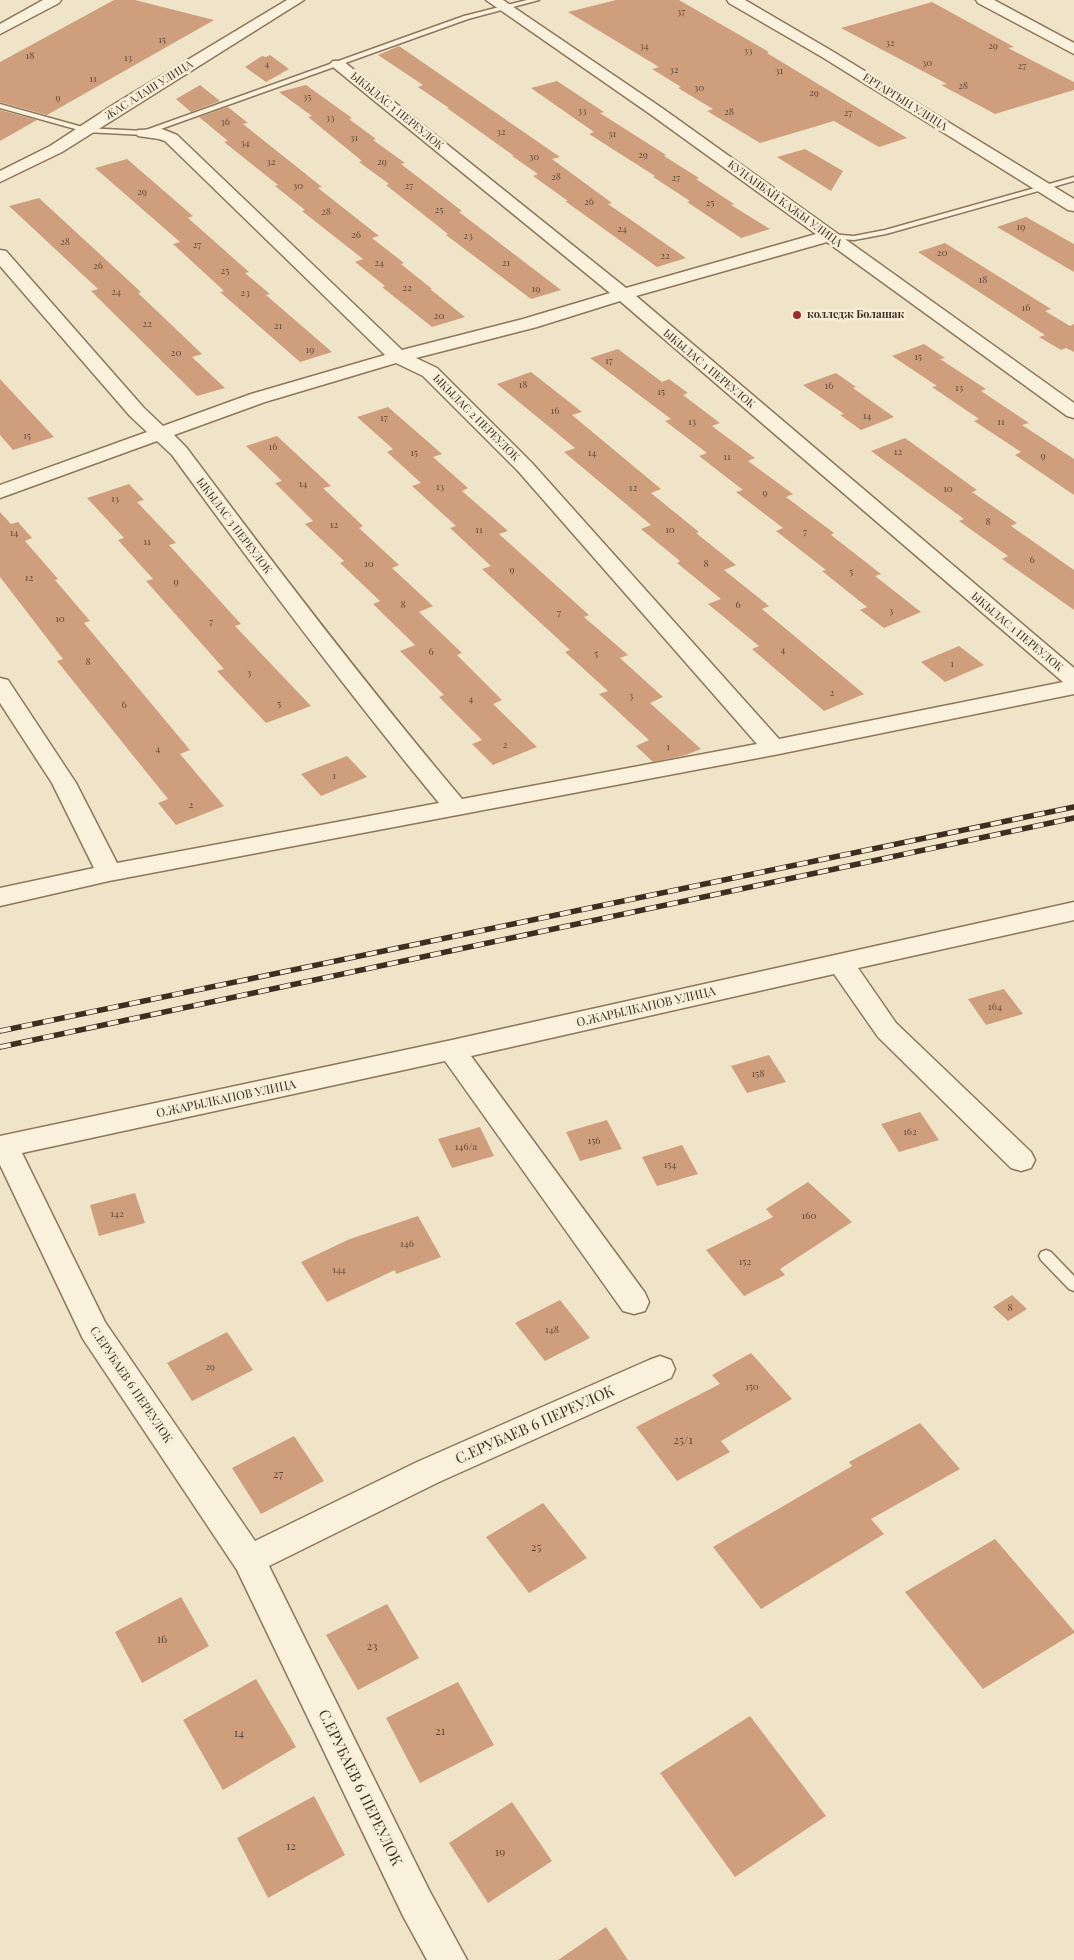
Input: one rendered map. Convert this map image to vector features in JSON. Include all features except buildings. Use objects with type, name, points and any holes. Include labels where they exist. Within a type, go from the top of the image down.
[{"type":"street","points":[[0,30],[54,0]]},
{"type":"street","name":"ЖАС АЛАШ УЛИЦА","points":[[0,177],[56,149],[297,0]]},
{"type":"street","name":"ЕРТАРГЫН УЛИЦА","points":[[734,0],[827,54],[1074,206]]},
{"type":"street","points":[[983,0],[1074,49]]},
{"type":"street","name":"КУНАНБАЙ КАЖЫ УЛИЦА","points":[[499,4],[656,110],[1074,412]]},
{"type":"street","name":"ЫКЫЛАС 1 ПЕРЕУЛОК","points":[[338,64],[599,274],[621,295],[1074,680]]},
{"type":"street","name":"ЫКЫЛАС 2 ПЕРЕУЛОК","points":[[144,134],[162,134],[171,138],[398,358],[430,372],[525,467],[774,748]]},
{"type":"street","points":[[0,492],[258,398],[530,323],[829,236]]},
{"type":"street","name":"ЫКЫЛАС 3 ПЕРЕУЛОК","points":[[0,255],[137,412],[179,451],[258,558],[364,695],[456,806]]},
{"type":"street","points":[[0,685],[64,783],[109,873]]},
{"type":"street","points":[[0,897],[109,873],[456,806],[774,748],[1074,687]]},
{"type":"street","name":"О.ЖАРЫЛКАПОВ УЛИЦА","points":[[2,1146],[452,1050],[1074,911]]},
{"type":"street","points":[[840,963],[887,1030],[1021,1160]]},
{"type":"street","points":[[452,1050],[634,1302]]},
{"type":"street","name":"С.ЕРУБАЕВ 6 ПЕРЕУЛОК","points":[[2,1146],[94,1330],[248,1560],[416,1903],[448,1960]]},
{"type":"street","name":"С.ЕРУБАЕВ 6 ПЕРЕУЛОК","points":[[248,1560],[428,1472],[660,1369]]},
{"type":"lane","points":[[0,106],[86,130],[144,134],[466,18],[499,4],[536,0]]},
{"type":"lane","points":[[829,236],[854,238],[886,232],[1074,179]]},
{"type":"lane","points":[[1046,1256],[1074,1285]]},
{"type":"railway","points":[[0,1031],[1074,807]]},
{"type":"railway","points":[[0,1047],[1074,818]]},
{"type":"place","name":"колледж Болашак","points":[[797,315]]}]
